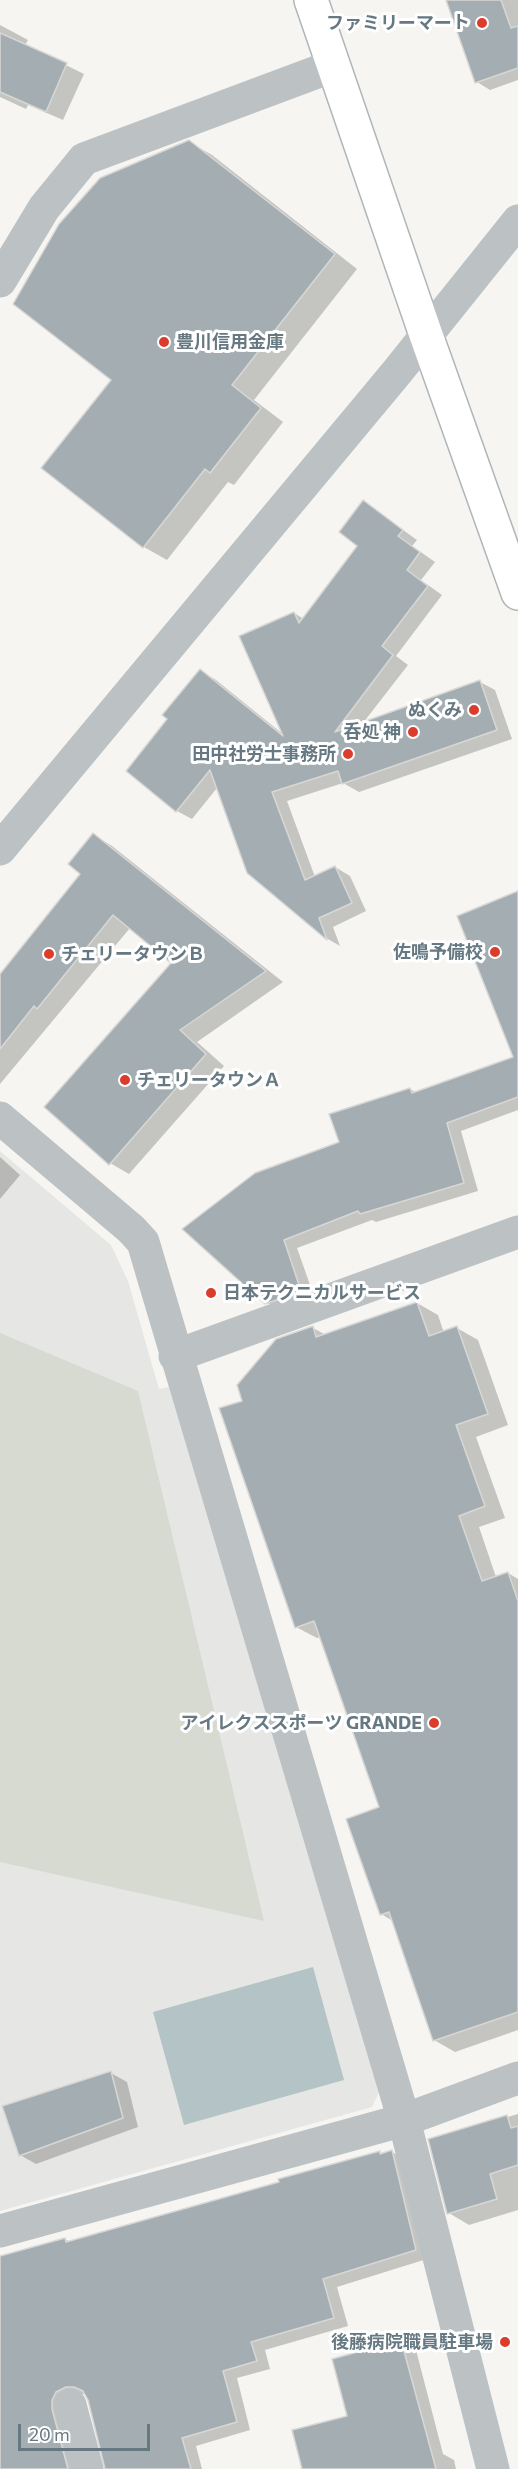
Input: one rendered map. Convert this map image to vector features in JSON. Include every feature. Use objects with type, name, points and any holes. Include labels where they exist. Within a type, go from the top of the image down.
[{"type":"street","points":[[311,0],[426,335],[518,593]]},
{"type":"street","points":[[0,281],[44,208],[84,159],[333,66]]},
{"type":"street","points":[[0,849],[518,221]]},
{"type":"street","points":[[0,1118],[143,1242],[404,2120],[493,2469]]},
{"type":"street","points":[[176,1356],[518,1232]]},
{"type":"street","points":[[0,2231],[404,2120],[518,2078]]},
{"type":"street","points":[[70,2405],[87,2469]]},
{"type":"shaded area","points":[[0,1151],[111,1245],[128,1281],[159,1389],[169,1387],[379,2092],[372,2107],[0,2211]]},
{"type":"shaded area","points":[[0,1333],[138,1391],[264,1921],[0,1862]]},
{"type":"shaded area","points":[[313,1967],[344,2080],[184,2125],[153,2012]]},
{"type":"building","name":"ファミリーマート","points":[[446,0],[501,0],[511,28],[518,26],[518,68],[475,83]]},
{"type":"building","points":[[0,33],[67,63],[46,112],[0,92]]},
{"type":"building","name":"豊川信用金庫","points":[[189,140],[335,254],[232,385],[261,408],[210,473],[205,469],[143,548],[41,468],[111,380],[13,304],[59,224],[100,178]]},
{"type":"building","points":[[363,500],[403,530],[398,536],[420,552],[407,570],[428,586],[382,646],[393,655],[335,732],[480,680],[497,730],[342,784],[338,771],[272,792],[305,880],[335,866],[352,903],[319,918],[327,940],[247,873],[210,770],[176,812],[126,771],[167,719],[162,715],[200,669],[283,736],[239,636],[294,612],[299,623],[357,546],[339,532]]},
{"type":"building","points":[[93,833],[266,971],[180,1030],[206,1054],[109,1165],[44,1107],[171,963],[113,915],[37,1009],[34,1006],[0,1049],[0,974],[80,874],[68,864]]},
{"type":"building","points":[[518,891],[518,1097],[447,1123],[464,1183],[360,1214],[358,1211],[284,1240],[301,1291],[265,1304],[182,1229],[255,1173],[339,1142],[329,1114],[410,1088],[412,1093],[513,1057],[457,916]]},
{"type":"building","points":[[417,1302],[429,1336],[457,1326],[488,1414],[456,1425],[485,1506],[459,1516],[482,1581],[508,1572],[518,1601],[518,2012],[433,2041],[389,1912],[380,1915],[346,1819],[379,1807],[314,1621],[295,1628],[219,1408],[242,1401],[237,1385],[276,1339],[313,1326],[316,1337]]},
{"type":"building","points":[[111,2071],[123,2118],[19,2156],[2,2106]]},
{"type":"building","points":[[507,2115],[511,2128],[518,2126],[518,2165],[490,2174],[497,2199],[447,2214],[428,2139]]},
{"type":"building","points":[[392,2150],[416,2250],[323,2279],[334,2318],[251,2342],[257,2361],[223,2371],[237,2422],[182,2438],[191,2469],[105,2469],[88,2400],[83,2391],[74,2387],[66,2387],[56,2392],[52,2400],[52,2409],[68,2469],[0,2469],[0,2256],[65,2238],[66,2242],[279,2182],[278,2179],[380,2151],[380,2154]]},
{"type":"building","points":[[401,2340],[436,2469],[302,2469],[292,2430],[347,2416],[332,2359]]},
{"type":"place","name":"ファミリーマート","points":[[482,23]]},
{"type":"place","name":"豊川信用金庫","points":[[164,342]]},
{"type":"place","name":"ぬくみ","points":[[474,710]]},
{"type":"place","name":"呑処 神","points":[[413,732]]},
{"type":"place","name":"田中社労士事務所","points":[[348,754]]},
{"type":"place","name":"佐鳴予備校","points":[[495,952]]},
{"type":"place","name":"チェリータウンＢ","points":[[49,954]]},
{"type":"place","name":"チェリータウンＡ","points":[[125,1080]]},
{"type":"place","name":"日本テクニカルサービス","points":[[211,1293]]},
{"type":"place","name":"アイレクススポーツ GRANDE","points":[[434,1723]]},
{"type":"place","name":"後藤病院職員駐車場","points":[[505,2342]]}]
